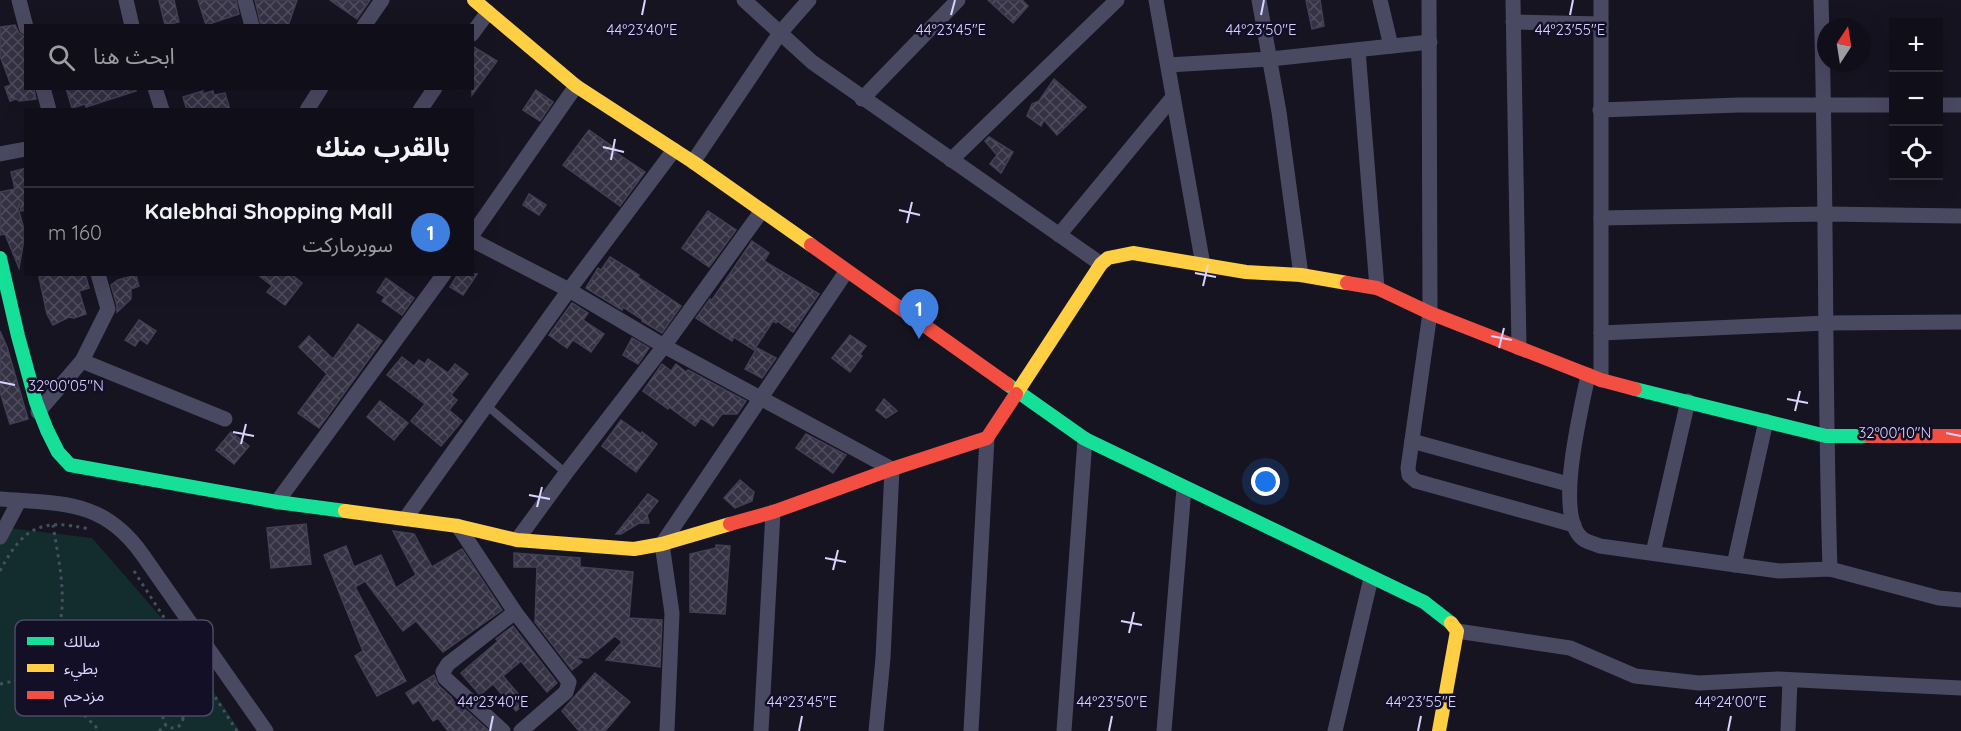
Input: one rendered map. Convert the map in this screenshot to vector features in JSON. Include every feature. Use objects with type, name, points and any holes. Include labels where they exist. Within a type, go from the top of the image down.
[{"type":"street","points":[[18,0],[25,24]]},
{"type":"street","points":[[126,0],[132,24]]},
{"type":"street","points":[[245,0],[251,24]]},
{"type":"street","points":[[365,24],[382,0]]},
{"type":"street","points":[[474,0],[576,86],[693,162],[1085,439],[1424,602],[1457,631],[1570,648],[1635,676],[1699,683],[1790,680],[1961,688]]},
{"type":"street","points":[[744,0],[812,62],[862,99],[1101,264]]},
{"type":"street","points":[[693,162],[780,33],[809,0]]},
{"type":"street","points":[[862,99],[958,0]]},
{"type":"street","points":[[951,160],[1117,0]]},
{"type":"street","points":[[1156,0],[1203,265]]},
{"type":"street","points":[[1259,0],[1270,59],[1300,274]]},
{"type":"street","points":[[1380,0],[1390,46]]},
{"type":"street","points":[[1429,0],[1430,313],[1409,475],[1416,481],[1574,525]]},
{"type":"street","points":[[1513,0],[1519,348]]},
{"type":"street","points":[[1601,0],[1601,333],[1594,377],[1568,484],[1569,506],[1574,525],[1582,538],[1600,546],[1779,571],[1830,569],[1939,598],[1961,600]]},
{"type":"street","points":[[1821,0],[1826,436],[1830,569]]},
{"type":"street","points":[[474,31],[488,12]]},
{"type":"street","points":[[1513,22],[1601,24]]},
{"type":"street","points":[[1168,64],[1270,59],[1430,42]]},
{"type":"street","points":[[1358,50],[1377,288]]},
{"type":"street","points":[[474,232],[576,86]]},
{"type":"street","points":[[44,90],[48,108]]},
{"type":"street","points":[[156,90],[161,108]]},
{"type":"street","points":[[308,108],[320,90]]},
{"type":"street","points":[[421,108],[434,90]]},
{"type":"street","points":[[1059,235],[1173,97]]},
{"type":"street","points":[[1600,110],[1889,105]]},
{"type":"street","points":[[1943,105],[1961,105]]},
{"type":"street","points":[[0,154],[24,149]]},
{"type":"street","points":[[405,519],[569,290],[674,150]]},
{"type":"street","points":[[518,540],[761,212]]},
{"type":"street","points":[[1601,218],[1825,214],[1961,216]]},
{"type":"street","points":[[474,241],[569,290],[664,345],[892,469]]},
{"type":"street","points":[[971,731],[987,438],[1101,264],[1108,258],[1133,253],[1246,272],[1300,274],[1377,288],[1430,313],[1594,377],[1826,436],[1961,436]]},
{"type":"street","points":[[0,258],[39,412],[56,451],[71,466],[277,502],[458,526],[518,540],[634,549],[662,544],[773,512],[987,438]]},
{"type":"street","points":[[667,731],[672,613],[662,544],[846,272]]},
{"type":"street","points":[[39,412],[82,361],[108,309],[99,276]]},
{"type":"street","points":[[277,502],[443,276]]},
{"type":"street","points":[[1601,333],[1826,323],[1961,322]]},
{"type":"street","points":[[82,361],[225,419]]},
{"type":"street","points":[[1653,553],[1688,401]]},
{"type":"street","points":[[1734,565],[1766,421]]},
{"type":"street","points":[[1064,731],[1085,439]]},
{"type":"street","points":[[1412,441],[1568,484]]},
{"type":"street","points":[[876,731],[883,658],[892,469]]},
{"type":"street","points":[[1164,731],[1184,488]]},
{"type":"street","points":[[0,499],[65,504],[101,515],[131,538],[188,620]]},
{"type":"street","points":[[0,537],[19,501]]},
{"type":"street","points":[[761,731],[773,512]]},
{"type":"street","points":[[458,526],[516,612],[567,679],[569,686],[566,692],[521,731]]},
{"type":"street","points":[[1335,731],[1371,578]]},
{"type":"street","points":[[502,731],[445,678],[443,672],[448,664],[516,612]]},
{"type":"street","points":[[1439,731],[1457,631]]},
{"type":"street","points":[[213,655],[266,731]]},
{"type":"street","points":[[1788,731],[1790,680]]},
{"type":"lane","points":[[486,405],[566,473]]},
{"type":"path","points":[[0,571],[13,547],[26,533],[46,525],[73,525],[96,530]]},
{"type":"path","points":[[53,525],[62,583],[60,620]]},
{"type":"path","points":[[131,567],[163,620]]},
{"type":"path","points":[[0,684],[15,680]]},
{"type":"path","points":[[213,696],[237,731]]},
{"type":"path","points":[[85,716],[100,731]]},
{"type":"path","points":[[163,716],[166,725]]},
{"type":"path","points":[[166,725],[174,728],[182,723],[183,716]]},
{"type":"path","points":[[159,731],[166,725]]},
{"type":"green space","points":[[0,527],[92,538],[163,620],[15,620],[15,716],[213,716],[213,691],[240,731],[0,731]]},
{"type":"building","points":[[159,0],[174,0],[179,22],[165,24]]},
{"type":"building","points":[[198,0],[236,0],[239,14],[206,24]]},
{"type":"building","points":[[255,0],[297,0],[289,24],[261,24]]},
{"type":"building","points":[[330,0],[370,0],[357,19]]},
{"type":"building","points":[[988,0],[1022,0],[1028,6],[1013,23]]},
{"type":"building","points":[[1306,0],[1320,0],[1324,26],[1312,29]]},
{"type":"building","points":[[15,25],[19,33],[24,36],[24,90],[34,90],[36,99],[10,101],[5,87],[11,85],[0,56],[0,27]]},
{"type":"building","points":[[474,47],[497,61],[472,95],[472,90],[474,90]]},
{"type":"building","points":[[1054,79],[1086,107],[1057,135],[1044,120],[1041,126],[1027,116],[1032,104],[1039,101]]},
{"type":"building","points":[[67,90],[136,91],[86,107],[85,104],[72,108]]},
{"type":"building","points":[[536,90],[553,102],[540,121],[523,110]]},
{"type":"building","points":[[203,91],[202,94],[213,91],[214,95],[225,93],[229,108],[186,108],[183,97]]},
{"type":"building","points":[[589,130],[616,149],[615,152],[645,172],[620,206],[563,165]]},
{"type":"building","points":[[989,137],[1013,152],[1001,173],[990,164],[997,155],[985,141]]},
{"type":"building","points":[[24,169],[24,210],[21,211],[19,203],[18,208],[24,229],[19,268],[5,234],[0,235],[0,192],[15,189],[11,172]]},
{"type":"building","points":[[529,194],[546,205],[539,215],[523,205]]},
{"type":"building","points":[[708,211],[736,230],[709,267],[682,248]]},
{"type":"building","points":[[752,241],[769,253],[764,261],[819,294],[793,332],[777,321],[776,323],[773,321],[754,350],[734,337],[732,341],[696,318],[710,299],[712,300]]},
{"type":"building","points":[[610,257],[681,306],[662,333],[623,307],[622,310],[586,288],[598,268],[601,270]]},
{"type":"building","points":[[477,274],[463,295],[450,287],[457,276]]},
{"type":"building","points":[[86,276],[89,288],[79,291],[86,314],[74,318],[69,317],[53,325],[47,314],[39,277]]},
{"type":"building","points":[[136,276],[139,286],[131,289],[131,299],[117,312],[111,285],[118,280]]},
{"type":"building","points":[[260,276],[293,276],[302,283],[285,305],[267,292],[272,286]]},
{"type":"building","points":[[386,278],[414,298],[402,315],[382,301],[385,297],[377,292]]},
{"type":"building","points":[[572,303],[588,313],[583,320],[604,334],[591,352],[573,340],[567,348],[549,335]]},
{"type":"building","points":[[139,320],[156,331],[147,344],[140,339],[135,346],[125,340]]},
{"type":"building","points":[[358,324],[382,341],[319,428],[298,413],[327,374],[299,347],[309,336],[333,359]]},
{"type":"building","points":[[0,331],[7,347],[28,419],[10,424],[0,392]]},
{"type":"building","points":[[850,335],[866,346],[860,354],[862,356],[850,372],[832,358]]},
{"type":"building","points":[[632,338],[649,348],[638,364],[623,355]]},
{"type":"building","points":[[757,348],[776,358],[762,378],[745,369]]},
{"type":"building","points":[[402,357],[414,366],[419,360],[425,364],[428,359],[448,373],[455,364],[468,374],[451,395],[457,400],[449,410],[462,421],[441,446],[411,421],[425,404],[387,375]]},
{"type":"building","points":[[662,364],[671,371],[676,364],[686,372],[688,370],[746,401],[737,414],[722,414],[713,426],[701,418],[695,426],[643,391]]},
{"type":"building","points":[[884,399],[897,411],[886,418],[876,410]]},
{"type":"building","points":[[380,401],[408,423],[394,440],[367,417]]},
{"type":"building","points":[[621,420],[657,444],[636,472],[602,446]]},
{"type":"building","points":[[231,432],[249,446],[234,464],[216,450]]},
{"type":"building","points":[[806,434],[846,455],[833,473],[796,448]]},
{"type":"building","points":[[740,480],[754,492],[752,501],[735,508],[724,498]]},
{"type":"building","points":[[648,494],[658,501],[647,515],[649,523],[639,523],[621,534],[616,534]]},
{"type":"building","points":[[306,524],[311,564],[271,568],[267,528]]},
{"type":"building","points":[[393,531],[414,534],[432,567],[462,549],[502,610],[443,652],[416,621],[403,631],[365,581],[355,587],[406,681],[377,696],[355,656],[363,651],[324,555],[346,546],[354,567],[381,555],[396,588],[416,575]]},
{"type":"building","points":[[716,545],[730,546],[725,614],[690,612],[690,554],[716,548]]},
{"type":"building","points":[[514,553],[580,558],[580,567],[633,572],[629,618],[662,620],[660,667],[606,660],[622,642],[615,636],[588,658],[576,657],[582,662],[572,670],[535,622],[537,567],[514,567]]},
{"type":"building","points":[[513,626],[557,683],[547,692],[521,661],[503,676],[526,703],[516,711],[493,684],[480,695],[461,673]]},
{"type":"building","points":[[595,673],[630,702],[605,731],[579,731],[562,711]]},
{"type":"building","points":[[434,675],[438,685],[451,697],[458,708],[461,706],[489,731],[448,731],[438,718],[433,721],[419,700],[413,704],[406,693]]},
{"type":"traffic: fast","points":[[0,258],[36,402],[58,452],[70,465],[277,502],[345,511]]},
{"type":"traffic: fast","points":[[1007,384],[1085,439],[1424,602],[1451,623]]},
{"type":"traffic: fast","points":[[1635,389],[1826,436],[1868,436]]},
{"type":"traffic: slow","points":[[474,0],[576,86],[693,162],[811,245]]},
{"type":"traffic: slow","points":[[1016,394],[1101,264],[1108,258],[1133,253],[1246,272],[1301,275],[1347,283]]},
{"type":"traffic: slow","points":[[345,511],[458,526],[517,540],[634,549],[662,544],[730,524]]},
{"type":"traffic: slow","points":[[1439,731],[1457,631],[1451,623]]},
{"type":"traffic: jam","points":[[811,245],[1007,384]]},
{"type":"traffic: jam","points":[[1347,283],[1377,288],[1430,313],[1601,380],[1635,389]]},
{"type":"traffic: jam","points":[[730,524],[773,512],[987,438],[1016,394]]},
{"type":"traffic: jam","points":[[1868,436],[1961,436]]},
{"type":"place","name":"Kalebhai Shopping Mall","points":[[919,339]]}]
